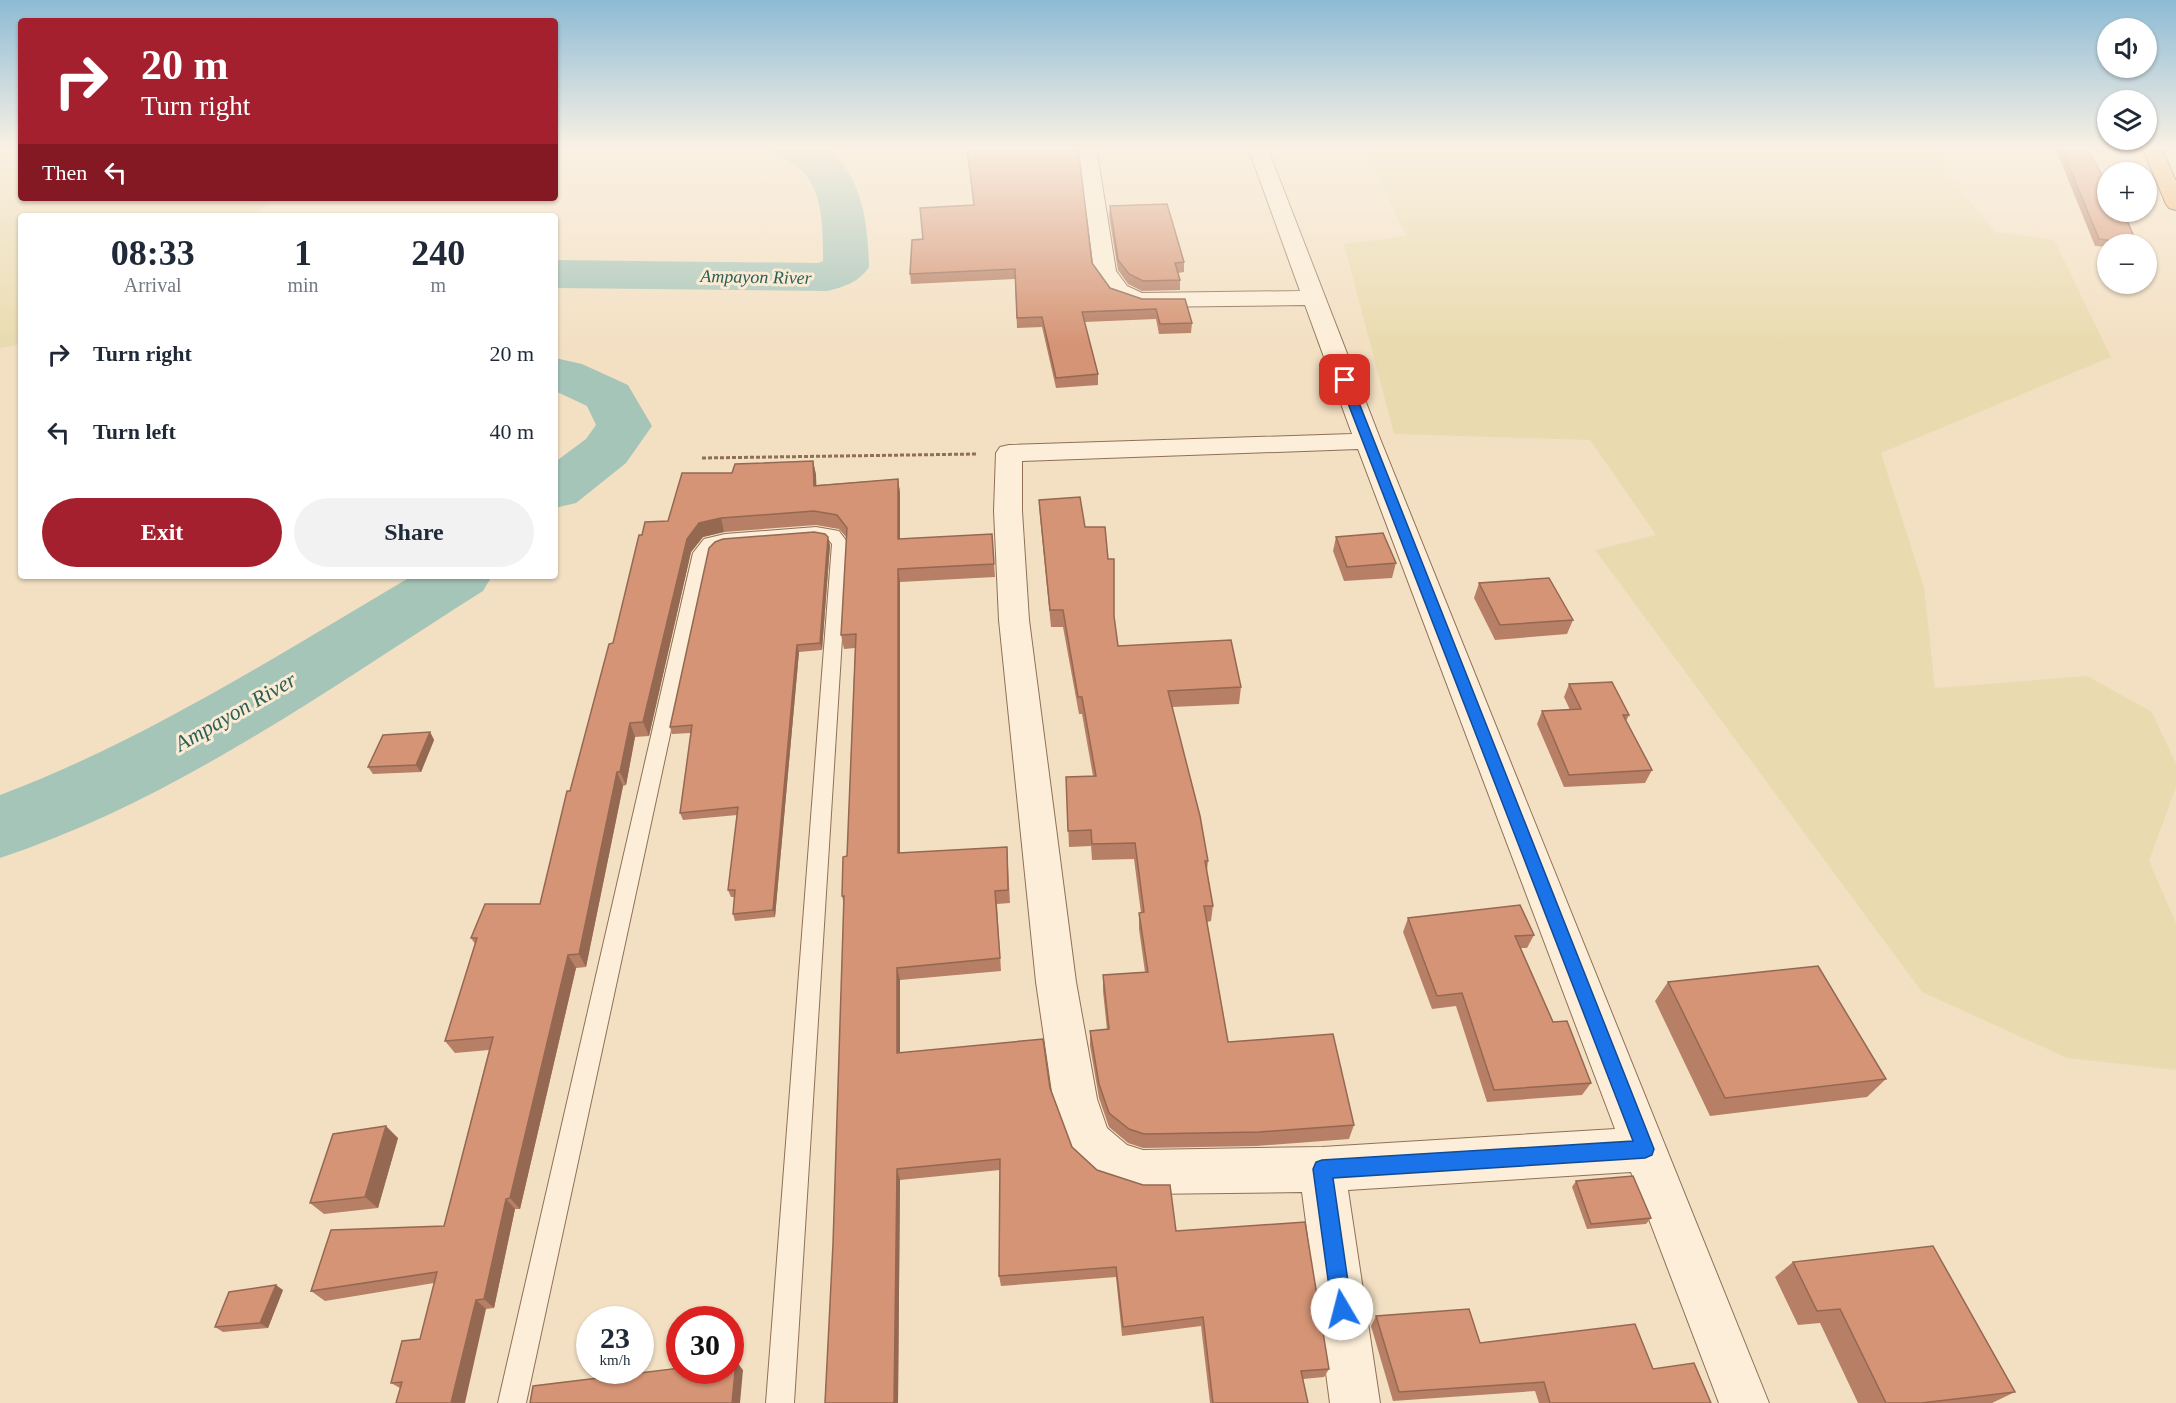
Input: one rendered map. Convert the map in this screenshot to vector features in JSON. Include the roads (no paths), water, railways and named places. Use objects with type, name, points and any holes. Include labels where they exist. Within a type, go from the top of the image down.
[{"type":"street","points":[[1097,212],[1105,271],[1111,286],[1124,296],[1142,300],[1313,298]]},
{"type":"street","points":[[1281,212],[1368,441],[1744,1403]]},
{"type":"street","points":[[1368,441],[1009,453],[1008,511],[1014,620],[1056,982],[1075,1099],[1090,1142],[1114,1163],[1143,1172],[1322,1169],[1645,1149]]},
{"type":"street","points":[[1322,1169],[1355,1403]]},
{"type":"lane","points":[[512,1403],[701,553],[710,543],[725,538],[816,532],[833,535],[840,543],[780,1403]]},
{"type":"waterway","name":"Ampayon River","points":[[558,274],[827,277],[846,267],[842,212]]},
{"type":"waterway","name":"Ampayon River","points":[[558,374],[609,396],[624,426],[606,451],[558,488]]},
{"type":"waterway","name":"Ampayon River","points":[[0,827],[89,792],[227,718],[455,579]]}]
